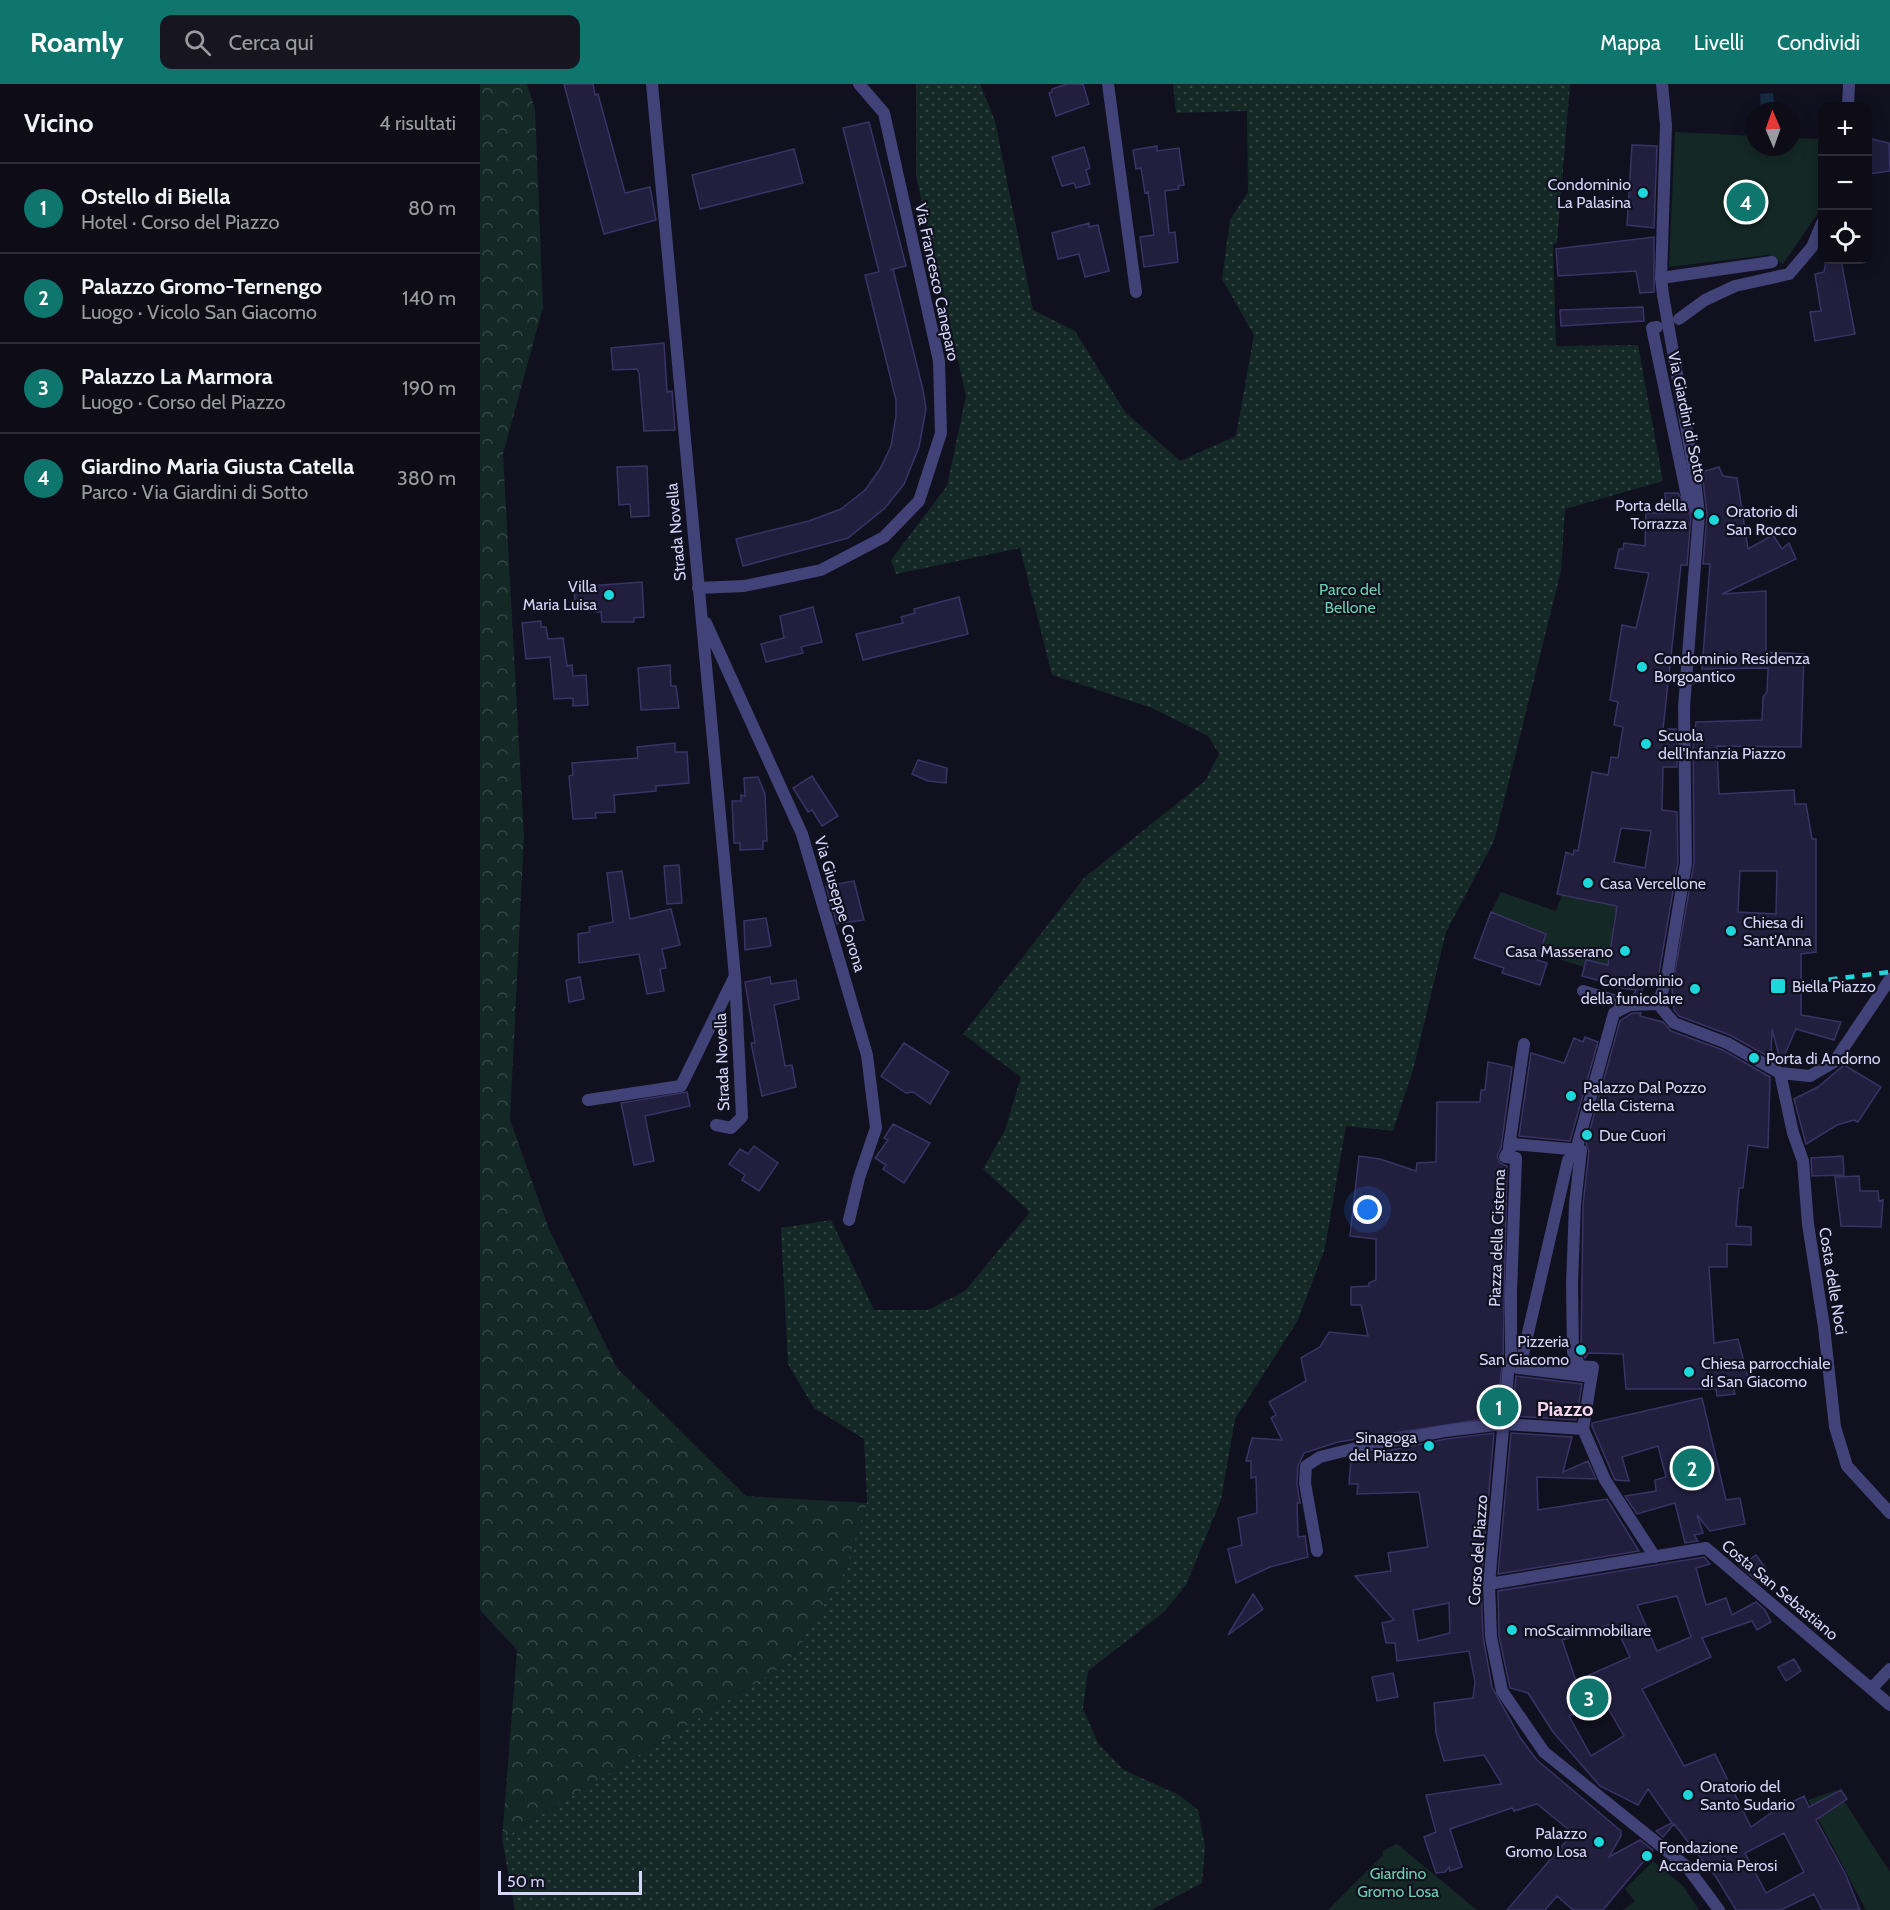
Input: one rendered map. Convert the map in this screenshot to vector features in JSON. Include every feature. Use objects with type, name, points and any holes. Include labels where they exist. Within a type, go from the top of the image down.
[{"type":"street","name":"Strada Novella","points":[[652,84],[735,976],[742,1117],[731,1128],[716,1125]]},
{"type":"street","name":"Via Francesco Caneparo","points":[[698,588],[744,586],[821,570],[884,537],[919,501],[941,433],[939,360],[884,113],[858,84]]},
{"type":"street","points":[[1108,84],[1136,292]]},
{"type":"street","points":[[1658,1004],[1667,977],[1686,863],[1684,707],[1699,514],[1661,278],[1666,125],[1662,84]]},
{"type":"street","points":[[1848,102],[1849,84]]},
{"type":"street","points":[[1679,319],[1705,300],[1735,286],[1789,274],[1812,247],[1818,233]]},
{"type":"street","points":[[1661,278],[1772,262]]},
{"type":"street","name":"Via Giardini di Sotto","points":[[1658,327],[1652,328],[1687,496],[1699,514]]},
{"type":"street","name":"Via Giuseppe Corona","points":[[701,611],[802,834],[867,1055],[876,1128],[859,1178],[849,1220]]},
{"type":"street","name":"Strada Novella","points":[[588,1100],[681,1086],[735,976]]},
{"type":"street","points":[[1658,1004],[1674,1023],[1727,1043],[1780,1074],[1810,1076],[1834,1062],[1890,978]]},
{"type":"street","points":[[1583,991],[1630,1005],[1658,1004]]},
{"type":"street","points":[[1572,1155],[1581,1150],[1575,1204],[1572,1284],[1573,1352],[1585,1376],[1518,1368],[1516,1363],[1572,1155],[1614,1013],[1630,1005]]},
{"type":"street","points":[[1509,1147],[1524,1044]]},
{"type":"street","name":"Costa delle Noci","points":[[1780,1074],[1793,1133],[1803,1161],[1808,1224],[1824,1327],[1835,1427],[1847,1466],[1890,1513]]},
{"type":"street","name":"Piazza della Cisterna","points":[[1516,1363],[1511,1292],[1516,1158],[1505,1157],[1509,1147],[1513,1144],[1572,1155]]},
{"type":"street","name":"Corso del Piazzo","points":[[1516,1363],[1503,1424],[1489,1584],[1491,1637],[1502,1692],[1544,1752],[1687,1867],[1719,1910]]},
{"type":"street","points":[[1580,1365],[1593,1367],[1583,1429],[1605,1480],[1655,1557]]},
{"type":"street","points":[[1317,1551],[1305,1483],[1306,1466],[1320,1457],[1390,1439],[1503,1424],[1583,1429]]},
{"type":"street","name":"Costa San Sebastiano","points":[[1489,1584],[1706,1548],[1890,1705]]},
{"type":"street","points":[[1872,1689],[1890,1669]]},
{"type":"green space","points":[[480,84],[527,84],[535,109],[543,307],[503,454],[524,836],[510,1120],[549,1229],[617,1368],[746,1496],[867,1503],[844,1573],[787,1664],[502,1839],[517,1650],[480,1610]]},
{"type":"green space","name":"Parco del Bellone","points":[[916,84],[980,84],[995,121],[1033,310],[1075,331],[1125,412],[1180,461],[1236,436],[1254,335],[1222,279],[1230,220],[1248,192],[1247,111],[1176,113],[1173,84],[1570,84],[1557,243],[1553,245],[1556,346],[1638,345],[1663,481],[1565,509],[1561,571],[1494,841],[1446,932],[1413,1070],[1393,1131],[1346,1126],[1325,1248],[1298,1320],[1235,1419],[1221,1500],[1186,1585],[1164,1612],[1088,1671],[1083,1709],[1099,1745],[1124,1770],[1179,1795],[1198,1810],[1205,1847],[1202,1883],[1151,1910],[515,1910],[502,1839],[787,1664],[844,1573],[867,1503],[864,1439],[814,1408],[788,1364],[781,1228],[831,1220],[874,1310],[928,1310],[965,1291],[1030,1212],[983,1169],[1005,1130],[1021,1077],[963,1034],[1084,878],[1205,781],[1219,754],[1208,736],[1152,708],[1052,675],[1020,548],[896,574],[891,560],[947,486],[966,396],[916,176]]},
{"type":"green space","points":[[1675,132],[1746,136],[1746,156],[1800,156],[1800,138],[1818,139],[1818,213],[1783,264],[1768,255],[1669,267]]},
{"type":"green space","points":[[1501,892],[1556,911],[1562,895],[1617,906],[1612,928],[1617,929],[1610,966],[1586,960],[1584,967],[1539,953],[1546,933],[1491,912]]},
{"type":"green space","points":[[1837,1790],[1890,1872],[1890,1910],[1866,1910],[1808,1800]]},
{"type":"green space","name":"Giardino Gromo Losa","points":[[1397,1844],[1477,1910],[1328,1910],[1383,1855],[1382,1851]]},
{"type":"green space","points":[[1653,1861],[1683,1886],[1699,1910],[1623,1910],[1635,1901],[1625,1889]]},
{"type":"water","points":[[1773,93],[1774,102],[1760,102],[1760,94]]},
{"type":"building","points":[[564,84],[593,84],[595,95],[598,94],[625,193],[650,187],[656,220],[604,234]]},
{"type":"building","points":[[1067,84],[1083,84],[1089,104],[1056,116],[1049,93],[1052,89]]},
{"type":"building","points":[[869,122],[906,266],[893,269],[926,409],[919,447],[904,484],[885,508],[848,538],[743,566],[736,539],[809,521],[841,509],[865,490],[880,469],[891,446],[896,400],[865,275],[879,272],[843,128]]},
{"type":"building","points":[[1872,139],[1889,143],[1890,171],[1872,174]]},
{"type":"building","points":[[1632,145],[1657,146],[1654,228],[1627,225]]},
{"type":"building","points":[[1157,146],[1157,151],[1179,148],[1184,185],[1178,186],[1179,189],[1165,191],[1169,233],[1175,232],[1178,262],[1144,267],[1140,237],[1154,235],[1148,192],[1145,193],[1141,168],[1136,169],[1133,150]]},
{"type":"building","points":[[1084,147],[1090,168],[1086,170],[1090,184],[1076,188],[1074,183],[1062,186],[1052,157]]},
{"type":"building","points":[[794,149],[803,183],[700,209],[692,175]]},
{"type":"building","points":[[1089,223],[1089,227],[1098,225],[1109,271],[1085,277],[1079,254],[1058,259],[1052,233]]},
{"type":"building","points":[[1654,237],[1654,292],[1640,293],[1636,271],[1558,276],[1556,249]]},
{"type":"building","points":[[1825,264],[1842,264],[1855,334],[1815,341],[1810,312],[1821,311],[1815,274],[1824,272]]},
{"type":"building","points":[[1643,307],[1644,321],[1561,326],[1560,310]]},
{"type":"building","points":[[664,343],[667,392],[672,391],[675,430],[644,431],[639,373],[637,369],[613,370],[611,348]]},
{"type":"building","points":[[647,466],[649,516],[631,517],[630,504],[619,505],[617,467]]},
{"type":"building","points":[[1719,467],[1723,476],[1737,478],[1748,549],[1773,535],[1782,549],[1789,543],[1796,559],[1722,594],[1766,591],[1766,652],[1804,654],[1801,747],[1717,746],[1719,794],[1794,790],[1795,804],[1806,804],[1812,839],[1816,839],[1816,952],[1801,954],[1801,1015],[1841,1022],[1834,1040],[1796,1029],[1781,1063],[1772,1029],[1771,1058],[1730,1035],[1679,1016],[1674,1010],[1672,988],[1694,863],[1693,728],[1696,722],[1762,720],[1763,697],[1767,692],[1768,668],[1702,669],[1710,564],[1703,564],[1707,514],[1702,472]],"holes":[[[1740,871],[1777,871],[1776,914],[1738,912]]]},
{"type":"building","points":[[1665,493],[1678,493],[1691,516],[1687,565],[1681,565],[1663,729],[1676,729],[1677,767],[1663,767],[1662,810],[1677,812],[1678,862],[1658,979],[1642,988],[1642,996],[1632,997],[1636,990],[1608,986],[1608,983],[1582,976],[1586,960],[1608,965],[1617,906],[1557,894],[1566,852],[1573,855],[1574,850],[1578,851],[1592,772],[1608,775],[1611,757],[1618,758],[1623,727],[1614,725],[1618,702],[1610,700],[1622,625],[1636,628],[1649,573],[1615,568],[1619,549],[1623,549],[1624,543],[1645,546],[1646,513],[1666,513]],"holes":[[[1621,828],[1651,831],[1645,868],[1614,862]]]},
{"type":"building","name":"Villa Maria Luisa","points":[[642,582],[644,617],[634,618],[634,622],[602,622],[601,612],[595,612],[595,603],[575,605],[574,587]]},
{"type":"building","points":[[959,597],[968,634],[863,660],[856,634],[903,623],[901,617],[915,613],[914,609]]},
{"type":"building","points":[[813,607],[822,642],[801,647],[803,653],[766,662],[761,644],[784,638],[780,616]]},
{"type":"building","points":[[541,621],[541,627],[546,627],[548,639],[563,638],[567,666],[572,665],[573,676],[586,675],[588,705],[573,706],[573,698],[554,699],[550,657],[526,659],[522,623]]},
{"type":"building","points":[[670,665],[671,686],[676,686],[679,708],[641,710],[638,668]]},
{"type":"building","points":[[675,743],[675,752],[687,752],[689,783],[656,786],[656,791],[614,795],[615,812],[595,813],[596,818],[573,819],[569,776],[573,775],[572,763],[638,758],[637,747]]},
{"type":"building","points":[[918,760],[947,768],[946,783],[928,781],[912,774]]},
{"type":"building","points":[[812,776],[838,816],[822,826],[812,810],[808,812],[793,788]]},
{"type":"building","points":[[758,777],[765,794],[767,841],[763,841],[763,849],[740,850],[740,843],[734,843],[732,801],[741,801],[741,795],[745,796],[744,778]]},
{"type":"building","points":[[679,865],[682,903],[667,904],[664,866]]},
{"type":"building","points":[[622,871],[630,919],[671,909],[680,945],[662,949],[666,968],[660,969],[664,991],[647,994],[639,954],[579,963],[578,934],[590,932],[589,927],[613,922],[607,873]]},
{"type":"building","points":[[854,881],[864,920],[837,924],[826,886]]},
{"type":"building","points":[[1491,912],[1546,934],[1537,960],[1547,963],[1540,985],[1502,973],[1504,968],[1474,958]]},
{"type":"building","points":[[766,918],[771,946],[745,950],[744,921]]},
{"type":"building","points":[[580,977],[584,999],[569,1002],[566,980]]},
{"type":"building","points":[[770,977],[771,984],[796,980],[799,999],[774,1005],[785,1066],[792,1065],[796,1087],[762,1096],[751,1043],[755,1043],[745,982]]},
{"type":"building","points":[[1632,1013],[1641,1013],[1640,1016],[1663,1022],[1671,1031],[1723,1050],[1770,1077],[1768,1148],[1748,1145],[1743,1188],[1739,1188],[1736,1226],[1751,1227],[1751,1245],[1727,1244],[1727,1267],[1709,1267],[1714,1343],[1738,1339],[1749,1381],[1733,1385],[1735,1394],[1717,1396],[1716,1389],[1626,1389],[1623,1354],[1588,1353],[1585,1358],[1581,1350],[1583,1205],[1589,1151],[1586,1144],[1620,1021]]},
{"type":"building","name":"Palazzo Dal Pozzo della Cisterna","points":[[1585,1037],[1598,1042],[1570,1141],[1519,1136],[1531,1053],[1564,1063],[1574,1038],[1583,1042]]},
{"type":"building","points":[[904,1043],[949,1072],[930,1104],[913,1092],[906,1093],[881,1076]]},
{"type":"building","points":[[1488,1062],[1512,1067],[1501,1148],[1497,1156],[1500,1163],[1507,1166],[1503,1358],[1496,1417],[1338,1442],[1304,1453],[1298,1466],[1297,1484],[1300,1503],[1297,1503],[1298,1537],[1305,1536],[1308,1557],[1270,1567],[1236,1583],[1228,1549],[1242,1545],[1238,1518],[1257,1513],[1256,1477],[1251,1478],[1251,1461],[1246,1461],[1252,1438],[1282,1440],[1271,1418],[1276,1415],[1269,1402],[1306,1381],[1301,1358],[1320,1347],[1329,1332],[1368,1336],[1361,1305],[1351,1305],[1351,1287],[1369,1286],[1369,1283],[1376,1280],[1376,1239],[1350,1236],[1359,1156],[1380,1159],[1416,1171],[1417,1163],[1436,1162],[1437,1102],[1480,1102],[1481,1090],[1485,1090]]},
{"type":"building","points":[[1844,1065],[1881,1087],[1858,1122],[1854,1120],[1837,1125],[1806,1144],[1794,1099],[1818,1087]]},
{"type":"building","points":[[687,1092],[690,1106],[645,1116],[654,1161],[634,1165],[621,1103]]},
{"type":"building","points":[[893,1124],[930,1143],[904,1183],[883,1169],[886,1165],[875,1158],[888,1140],[884,1138]]},
{"type":"building","points":[[754,1146],[778,1163],[759,1191],[742,1180],[745,1175],[729,1164],[740,1149],[748,1154]]},
{"type":"building","points":[[1843,1156],[1844,1175],[1812,1176],[1811,1158]]},
{"type":"building","points":[[1859,1176],[1860,1191],[1878,1191],[1879,1201],[1883,1200],[1881,1227],[1841,1226],[1835,1177]]},
{"type":"building","points":[[1516,1376],[1582,1384],[1576,1420],[1512,1416]]},
{"type":"building","points":[[1702,1398],[1726,1500],[1740,1498],[1745,1524],[1710,1531],[1697,1515],[1703,1533],[1694,1535],[1698,1541],[1685,1543],[1675,1503],[1637,1514],[1625,1496],[1656,1491],[1655,1480],[1666,1477],[1658,1446],[1622,1457],[1629,1481],[1615,1480],[1592,1423]]},
{"type":"building","points":[[1494,1433],[1481,1584],[1483,1637],[1492,1687],[1521,1739],[1537,1760],[1621,1831],[1621,1836],[1609,1857],[1640,1840],[1653,1850],[1603,1910],[1573,1910],[1557,1896],[1545,1910],[1507,1910],[1573,1833],[1537,1804],[1514,1811],[1512,1808],[1450,1829],[1462,1867],[1450,1871],[1449,1867],[1445,1872],[1436,1873],[1424,1837],[1436,1832],[1426,1795],[1502,1784],[1484,1755],[1444,1761],[1436,1733],[1434,1703],[1473,1698],[1475,1682],[1469,1651],[1397,1661],[1395,1643],[1386,1643],[1382,1623],[1394,1620],[1355,1576],[1391,1571],[1388,1553],[1428,1547],[1419,1492],[1357,1494],[1358,1484],[1349,1484],[1351,1458],[1446,1439]],"holes":[[[1449,1603],[1450,1633],[1418,1641],[1413,1610]]]},
{"type":"building","points":[[1511,1433],[1572,1437],[1563,1472],[1588,1461],[1596,1479],[1537,1477],[1538,1510],[1607,1499],[1639,1551],[1498,1574]]},
{"type":"building","points":[[1756,1555],[1767,1570],[1756,1580],[1740,1566]]},
{"type":"building","points":[[1704,1557],[1710,1564],[1696,1568],[1706,1605],[1726,1598],[1732,1615],[1756,1602],[1765,1610],[1771,1622],[1757,1630],[1752,1621],[1702,1638],[1711,1657],[1642,1689],[1684,1766],[1715,1754],[1751,1827],[1781,1806],[1804,1796],[1809,1807],[1841,1790],[1847,1799],[1816,1820],[1846,1875],[1860,1910],[1822,1910],[1814,1894],[1781,1910],[1736,1910],[1716,1877],[1674,1824],[1663,1837],[1656,1831],[1672,1823],[1648,1789],[1638,1805],[1600,1786],[1553,1732],[1528,1693],[1510,1688],[1499,1636],[1498,1591]],"holes":[[[1677,1596],[1691,1637],[1657,1651],[1637,1605]],[[1614,1623],[1630,1657],[1576,1681],[1562,1640]],[[1605,1703],[1624,1736],[1591,1756],[1569,1716]],[[1784,1833],[1804,1872],[1766,1893],[1745,1853]]]},
{"type":"building","points":[[1253,1594],[1263,1609],[1228,1635]]},
{"type":"building","points":[[1794,1659],[1801,1671],[1786,1681],[1778,1667]]},
{"type":"building","points":[[1393,1673],[1398,1697],[1377,1701],[1372,1677]]},
{"type":"railway","points":[[1778,986],[1890,972]]},
{"type":"place","name":"Condominio La Palasina","points":[[1643,193]]},
{"type":"place","name":"Giardino Maria Giusta Catella","points":[[1746,202]]},
{"type":"place","name":"Porta della Torrazza","points":[[1699,514]]},
{"type":"place","name":"Oratorio di San Rocco","points":[[1714,520]]},
{"type":"place","name":"Villa Maria Luisa","points":[[609,595]]},
{"type":"place","name":"Condominio Residenza Borgoantico","points":[[1642,667]]},
{"type":"place","name":"Scuola dell'Infanzia Piazzo","points":[[1646,744]]},
{"type":"place","name":"Casa Vercellone","points":[[1588,883]]},
{"type":"place","name":"Chiesa di Sant'Anna","points":[[1731,931]]},
{"type":"place","name":"Casa Masserano","points":[[1625,951]]},
{"type":"place","name":"Biella Piazzo","points":[[1778,986]]},
{"type":"place","name":"Condominio della funicolare","points":[[1695,989]]},
{"type":"place","name":"Porta di Andorno","points":[[1754,1058]]},
{"type":"place","name":"Palazzo Dal Pozzo della Cisterna","points":[[1571,1096]]},
{"type":"place","name":"Due Cuori","points":[[1587,1135]]},
{"type":"place","name":"Pizzeria San Giacomo","points":[[1581,1350]]},
{"type":"place","name":"Chiesa parrocchiale di San Giacomo","points":[[1689,1372]]},
{"type":"place","name":"Ostello di Biella","points":[[1499,1407]]},
{"type":"place","name":"Sinagoga del Piazzo","points":[[1429,1446]]},
{"type":"place","name":"Palazzo Gromo-Ternengo","points":[[1692,1468]]},
{"type":"place","name":"moScaimmobiliare","points":[[1512,1630]]},
{"type":"place","name":"Palazzo La Marmora","points":[[1589,1698]]},
{"type":"place","name":"Oratorio del Santo Sudario","points":[[1688,1795]]},
{"type":"place","name":"Palazzo Gromo Losa","points":[[1599,1842]]},
{"type":"place","name":"Fondazione Accademia Perosi","points":[[1647,1856]]},
{"type":"district","name":"Piazzo","points":[[1565,1409]]}]
